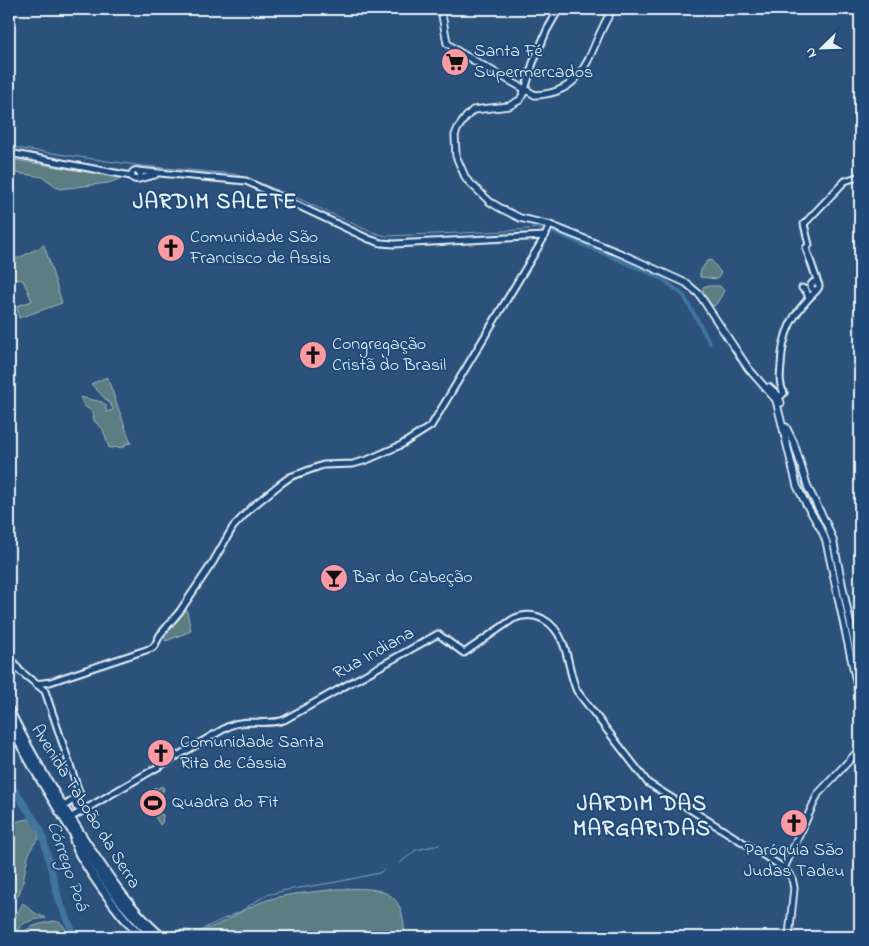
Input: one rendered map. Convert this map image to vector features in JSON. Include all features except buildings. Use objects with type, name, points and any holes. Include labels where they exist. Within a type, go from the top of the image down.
[{"type":"highway","name":"Avenida Taboão da Serra","points":[[9,710],[38,765],[70,818],[118,891],[157,937]]},
{"type":"highway","name":"Avenida Taboão da Serra","points":[[9,723],[48,793],[106,884],[134,918],[157,937]]},
{"type":"highway","points":[[71,830],[78,853],[125,919],[144,937]]},
{"type":"main road","points":[[441,9],[447,43],[459,52],[535,95],[558,91],[567,87],[575,80],[586,66],[608,16],[613,9]]},
{"type":"main road","points":[[526,90],[520,100],[509,106],[479,108],[469,113],[458,128],[455,135],[456,156],[466,179],[490,202],[502,210],[547,230],[634,259],[686,283],[706,303],[748,368],[778,399],[790,444],[797,486],[822,531],[826,542],[860,700]]},
{"type":"main road","points":[[790,444],[808,488],[833,540],[860,670]]},
{"type":"main road","points":[[789,937],[794,888],[792,878],[784,868],[818,794],[860,749]]},
{"type":"street","points":[[526,90],[547,30],[559,9]]},
{"type":"street","points":[[9,153],[110,171],[131,176],[135,180],[158,174]]},
{"type":"street","points":[[110,171],[136,171],[246,181],[381,243],[407,243],[547,230]]},
{"type":"street","points":[[131,176],[132,172],[136,171]]},
{"type":"street","points":[[136,171],[140,175],[139,179]]},
{"type":"street","points":[[778,399],[784,393],[781,386],[780,371],[785,334],[795,315],[815,286],[804,224],[845,181],[860,176]]},
{"type":"street","points":[[36,684],[46,683],[152,648],[214,562],[233,527],[252,507],[290,477],[319,466],[353,464],[367,460],[401,445],[426,430],[437,418],[547,230]]},
{"type":"street","points":[[802,288],[806,290],[807,298]]},
{"type":"street","name":"Rua Indiana","points":[[70,818],[229,726],[245,722],[281,722],[438,634],[464,654],[513,619],[525,616],[541,617],[558,634],[562,641],[572,681],[584,701],[648,783],[784,868]]},
{"type":"street","points":[[9,656],[20,671],[45,692]]},
{"type":"street","points":[[46,683],[45,692],[77,797],[76,807],[83,810]]},
{"type":"street","points":[[63,807],[77,797]]},
{"type":"green space","points":[[9,159],[123,178],[108,183],[60,189],[43,177],[9,172]]},
{"type":"green space","points":[[44,245],[62,303],[19,318],[17,306],[32,301],[23,280],[9,279],[9,259],[19,258]]},
{"type":"green space","points":[[711,260],[721,273],[717,279],[700,277],[700,272],[707,261]]},
{"type":"green space","points":[[720,286],[724,291],[714,306],[711,305],[703,294],[703,287]]},
{"type":"green space","points":[[107,377],[131,443],[125,444],[125,447],[109,448],[103,429],[94,421],[93,412],[84,406],[80,397],[102,402],[106,405],[106,412],[113,410],[111,405],[91,384]]},
{"type":"green space","points":[[186,607],[191,631],[166,641],[162,634]]},
{"type":"green space","points":[[161,786],[164,788],[163,792],[159,791],[156,807],[153,811],[163,815],[160,825],[146,803],[155,787],[158,789]]},
{"type":"green space","points":[[28,819],[36,827],[39,839],[29,854],[20,891],[16,899],[9,906],[9,891],[15,878],[14,872],[9,870],[9,823]]},
{"type":"green space","points":[[336,889],[375,890],[384,892],[392,897],[398,904],[402,914],[405,937],[175,937],[169,933],[178,930],[203,930],[259,903],[278,897]]},
{"type":"green space","points":[[23,903],[35,913],[46,918],[23,924],[15,937],[9,937],[9,926],[13,923]]},
{"type":"green space","points":[[53,921],[62,924],[69,937],[21,937],[31,927]]},
{"type":"waterway","points":[[9,147],[143,166],[235,174],[293,196],[369,231],[386,236],[538,228]]},
{"type":"waterway","points":[[538,228],[554,232],[663,279],[684,296],[710,343]]},
{"type":"waterway","name":"Córrego Poá","points":[[9,782],[41,830],[59,900],[75,937]]},
{"type":"waterway","points":[[399,864],[416,850],[439,845]]},
{"type":"waterway","points":[[204,928],[241,911],[266,895],[337,882],[379,873],[384,870]]},
{"type":"place","name":"Santa Fé Supermercados","points":[[455,62]]},
{"type":"place","name":"Comunidade São Francisco de Assis","points":[[171,248]]},
{"type":"place","name":"Congregação Cristã do Brasil","points":[[313,355]]},
{"type":"place","name":"Bar do Cabeção","points":[[334,578]]},
{"type":"place","name":"Comunidade Santa Rita de Cássia","points":[[161,753]]},
{"type":"place","name":"Quadra do Fit","points":[[153,803]]},
{"type":"place","name":"Paróquia São Judas Tadeu","points":[[794,823]]},
{"type":"district","name":"JARDIM SALETE","points":[[215,203]]},
{"type":"district","name":"JARDIM DAS MARGARIDAS","points":[[642,818]]}]
